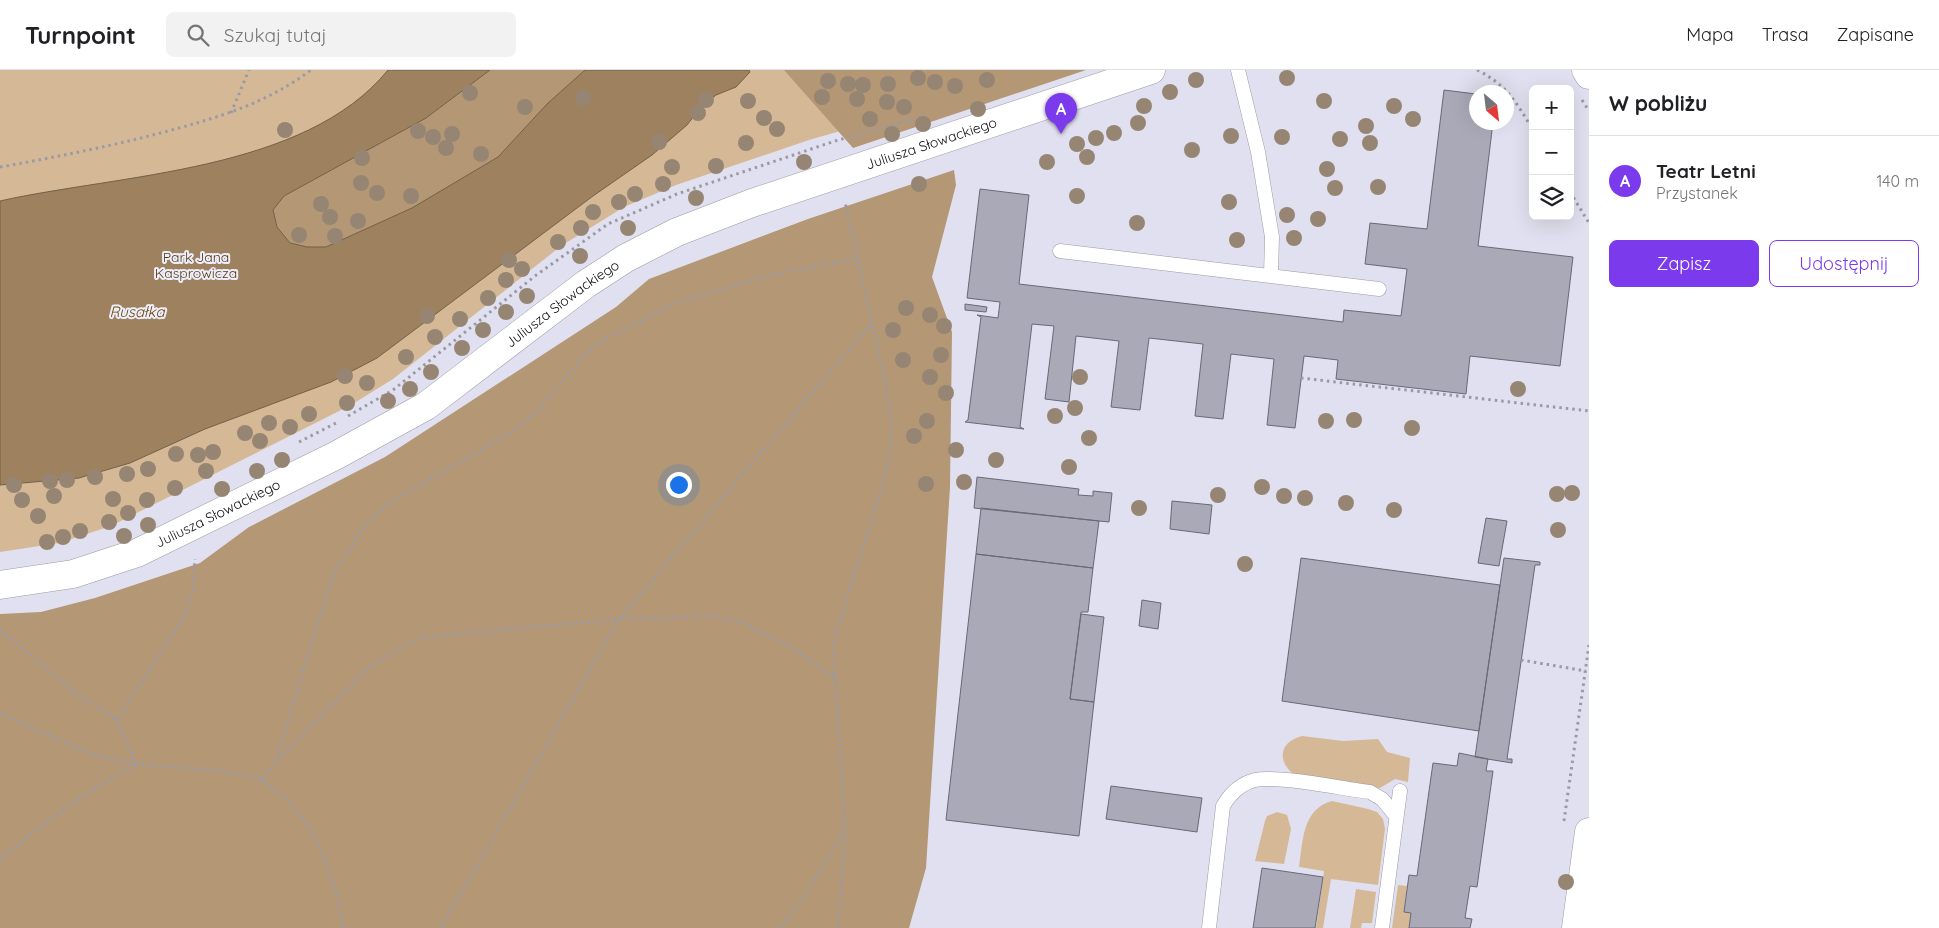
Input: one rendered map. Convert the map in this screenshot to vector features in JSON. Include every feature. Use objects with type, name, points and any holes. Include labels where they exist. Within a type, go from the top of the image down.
[{"type":"street","name":"Juliusza Słowackiego","points":[[0,585],[73,574],[137,553],[335,456],[426,406],[586,284],[626,258],[678,232],[759,201],[1151,70]]},
{"type":"street","points":[[1586,70],[1589,75]]},
{"type":"street","points":[[1576,830],[1576,928]]},
{"type":"lane","points":[[1238,70],[1258,152],[1272,237],[1271,276]]},
{"type":"lane","points":[[1060,251],[1379,289]]},
{"type":"lane","points":[[1209,928],[1223,806],[1233,792],[1242,786],[1253,781],[1270,779],[1370,792],[1382,799],[1396,816]]},
{"type":"lane","points":[[1382,928],[1400,791]]},
{"type":"path","points":[[230,114],[249,70]]},
{"type":"path","points":[[0,167],[66,156],[230,114],[290,86],[311,70]]},
{"type":"path","points":[[1477,70],[1496,79],[1514,99],[1529,123]]},
{"type":"path","points":[[1574,199],[1589,223]]},
{"type":"path","points":[[838,928],[845,832],[836,679],[836,633],[888,464],[892,428],[886,386],[870,325],[845,202]]},
{"type":"path","points":[[277,761],[287,722],[334,573],[365,525],[389,503],[510,433],[540,408],[586,353],[604,340],[678,302],[775,274],[856,259]]},
{"type":"path","points":[[441,928],[619,618],[870,325]]},
{"type":"path","points":[[1301,378],[1589,411]]},
{"type":"path","points":[[117,720],[185,614],[193,591],[195,559]]},
{"type":"path","points":[[262,780],[277,761],[371,666],[398,649],[425,637],[619,618],[712,616],[744,623],[790,647],[836,679]]},
{"type":"path","points":[[0,630],[80,696],[117,720],[136,764]]},
{"type":"path","points":[[1576,830],[1589,645]]},
{"type":"path","points":[[1521,660],[1586,671]]},
{"type":"path","points":[[0,713],[91,754],[136,764],[228,773],[262,780],[286,799],[308,824],[340,903],[344,928]]},
{"type":"path","points":[[0,860],[35,831],[95,788],[136,764]]},
{"type":"path","points":[[780,928],[802,900],[845,832]]},
{"type":"green space","name":"Park Jana Kasprowicza","points":[[0,70],[1052,70],[809,140],[676,185],[624,207],[561,246],[393,379],[351,405],[111,526],[59,543],[0,552]]},
{"type":"green space","points":[[1302,736],[1343,741],[1378,739],[1387,752],[1410,758],[1408,782],[1395,779],[1380,788],[1298,777],[1286,766],[1283,754],[1284,748],[1288,743]]},
{"type":"green space","points":[[1332,801],[1377,812],[1383,819],[1385,829],[1378,885],[1331,879],[1323,928],[1316,928],[1324,871],[1299,867],[1303,837],[1309,819],[1322,805]]},
{"type":"green space","points":[[1277,812],[1287,815],[1291,829],[1284,864],[1255,861],[1267,816]]},
{"type":"green space","points":[[1398,885],[1407,886],[1404,912],[1411,913],[1409,928],[1392,928]]},
{"type":"green space","points":[[1356,889],[1376,892],[1372,923],[1362,923],[1361,928],[1350,928]]},
{"type":"shaded area","points":[[490,70],[585,70],[547,104],[498,157],[412,208],[326,247],[307,247],[290,243],[277,227],[273,210],[284,196],[426,118]]},
{"type":"shaded area","points":[[784,70],[1086,70],[853,148]]},
{"type":"shaded area","points":[[954,170],[956,185],[932,277],[952,332],[950,487],[926,868],[909,928],[0,928],[0,614],[41,612],[95,598],[200,563],[249,527],[385,457],[616,307],[649,279],[808,219]]},
{"type":"water","name":"Rusałka","points":[[388,70],[490,70],[426,118],[284,196],[273,210],[277,227],[290,243],[307,247],[326,247],[412,208],[498,157],[547,104],[585,70],[749,70],[750,72],[736,87],[716,95],[701,107],[687,125],[652,155],[593,196],[377,358],[331,382],[205,429],[130,463],[79,478],[0,485],[0,201],[154,175],[208,164],[260,149],[309,130],[352,104]]},
{"type":"building","points":[[1444,90],[1469,93],[1469,130],[1492,130],[1478,246],[1573,257],[1560,366],[1470,356],[1466,394],[1336,379],[1338,360],[1304,356],[1295,428],[1267,425],[1274,359],[1231,354],[1223,419],[1195,416],[1203,344],[1149,338],[1140,410],[1111,407],[1119,341],[1076,336],[1069,402],[1045,399],[1054,326],[1032,324],[1020,427],[1024,429],[965,422],[968,420],[981,317],[977,315],[998,318],[1000,302],[967,298],[980,189],[1029,195],[1019,284],[1343,322],[1344,310],[1401,316],[1407,269],[1365,264],[1370,223],[1427,229]]},
{"type":"building","points":[[965,304],[987,307],[986,312],[965,310]]},
{"type":"building","points":[[977,477],[1079,489],[1078,495],[1093,496],[1093,491],[1112,493],[1109,522],[974,508]]},
{"type":"building","points":[[1172,501],[1212,505],[1209,534],[1170,529]]},
{"type":"building","points":[[981,508],[1099,521],[1093,568],[976,554]]},
{"type":"building","points":[[1486,518],[1507,521],[1499,566],[1478,563]]},
{"type":"building","points":[[976,554],[1093,568],[1088,612],[1081,612],[1070,699],[1094,702],[1079,836],[946,820]]},
{"type":"building","points":[[1301,558],[1500,585],[1479,731],[1282,701]]},
{"type":"building","points":[[1504,558],[1540,562],[1540,565],[1535,565],[1507,759],[1512,759],[1512,763],[1475,757]]},
{"type":"building","points":[[1142,600],[1161,603],[1158,629],[1139,626]]},
{"type":"building","points":[[1081,614],[1104,617],[1094,702],[1070,699]]},
{"type":"building","points":[[1459,753],[1488,759],[1486,771],[1493,771],[1477,887],[1470,886],[1465,918],[1472,919],[1470,928],[1409,928],[1411,913],[1404,912],[1409,875],[1417,876],[1433,763],[1457,766]]},
{"type":"building","points":[[1111,786],[1202,798],[1197,832],[1106,819]]},
{"type":"building","points":[[1262,868],[1323,877],[1315,928],[1253,928]]},
{"type":"place","name":"Teatr Letni","points":[[1061,134]]}]
